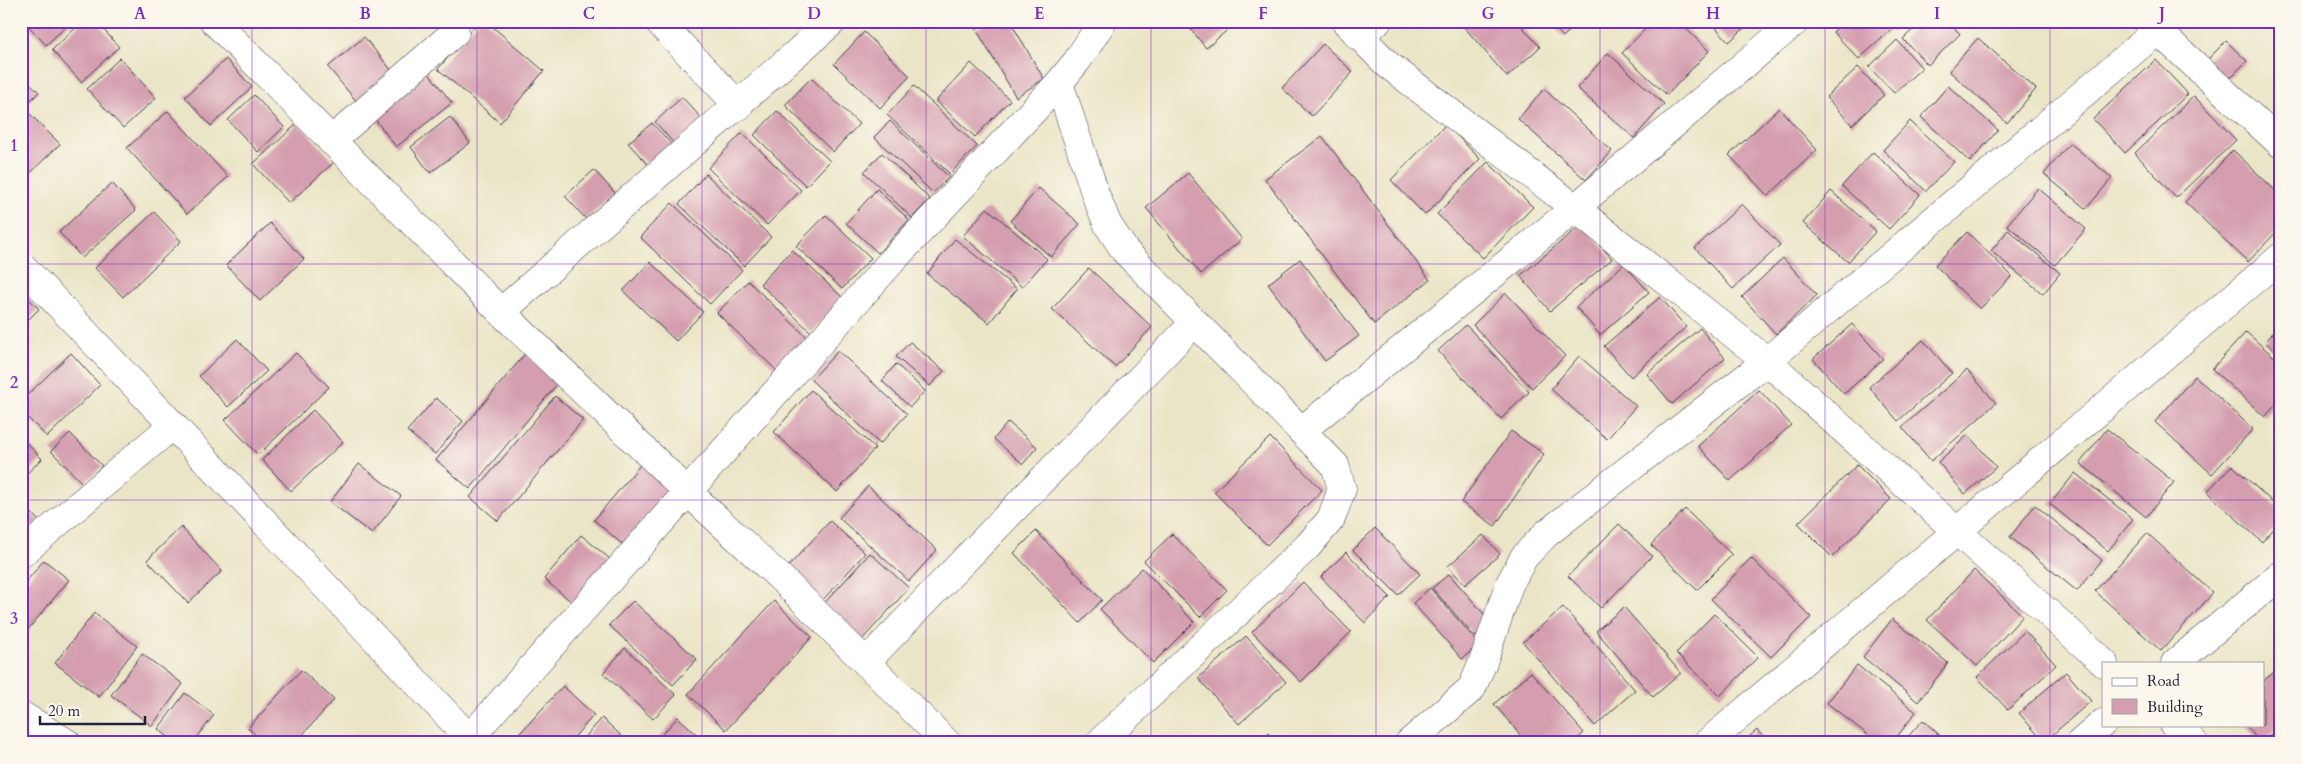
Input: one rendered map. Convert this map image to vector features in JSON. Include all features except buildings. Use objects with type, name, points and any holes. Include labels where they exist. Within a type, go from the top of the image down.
[{"type":"street","points":[[214,21],[501,312],[688,492],[787,584],[947,743]]},
{"type":"street","points":[[658,21],[739,106]]},
{"type":"street","points":[[501,312],[739,106],[833,21]]},
{"type":"street","points":[[21,265],[469,741],[892,261],[1059,83],[1077,62],[1103,21]]},
{"type":"street","points":[[1301,431],[1575,208],[1796,21]]},
{"type":"street","points":[[1409,743],[1472,688],[1483,662],[1509,585],[1524,557],[1546,534],[1767,361],[2158,24],[2281,144]]},
{"type":"street","points":[[1360,26],[1387,64],[1575,208],[1767,361],[2103,662]]},
{"type":"street","points":[[331,141],[455,32]]},
{"type":"street","points":[[1059,83],[1096,196],[1108,225],[1125,251],[1335,465],[1342,489],[1331,519],[1307,547],[1099,743]]},
{"type":"street","points":[[1707,743],[2281,257]]},
{"type":"street","points":[[866,662],[1142,374],[1195,322]]},
{"type":"street","points":[[21,554],[173,425]]},
{"type":"street","points":[[2175,662],[2281,575]]},
{"type":"street","points":[[2080,743],[2102,724]]},
{"type":"street","points":[[25,725],[67,743]]},
{"type":"street","points":[[2175,726],[2194,743]]}]
